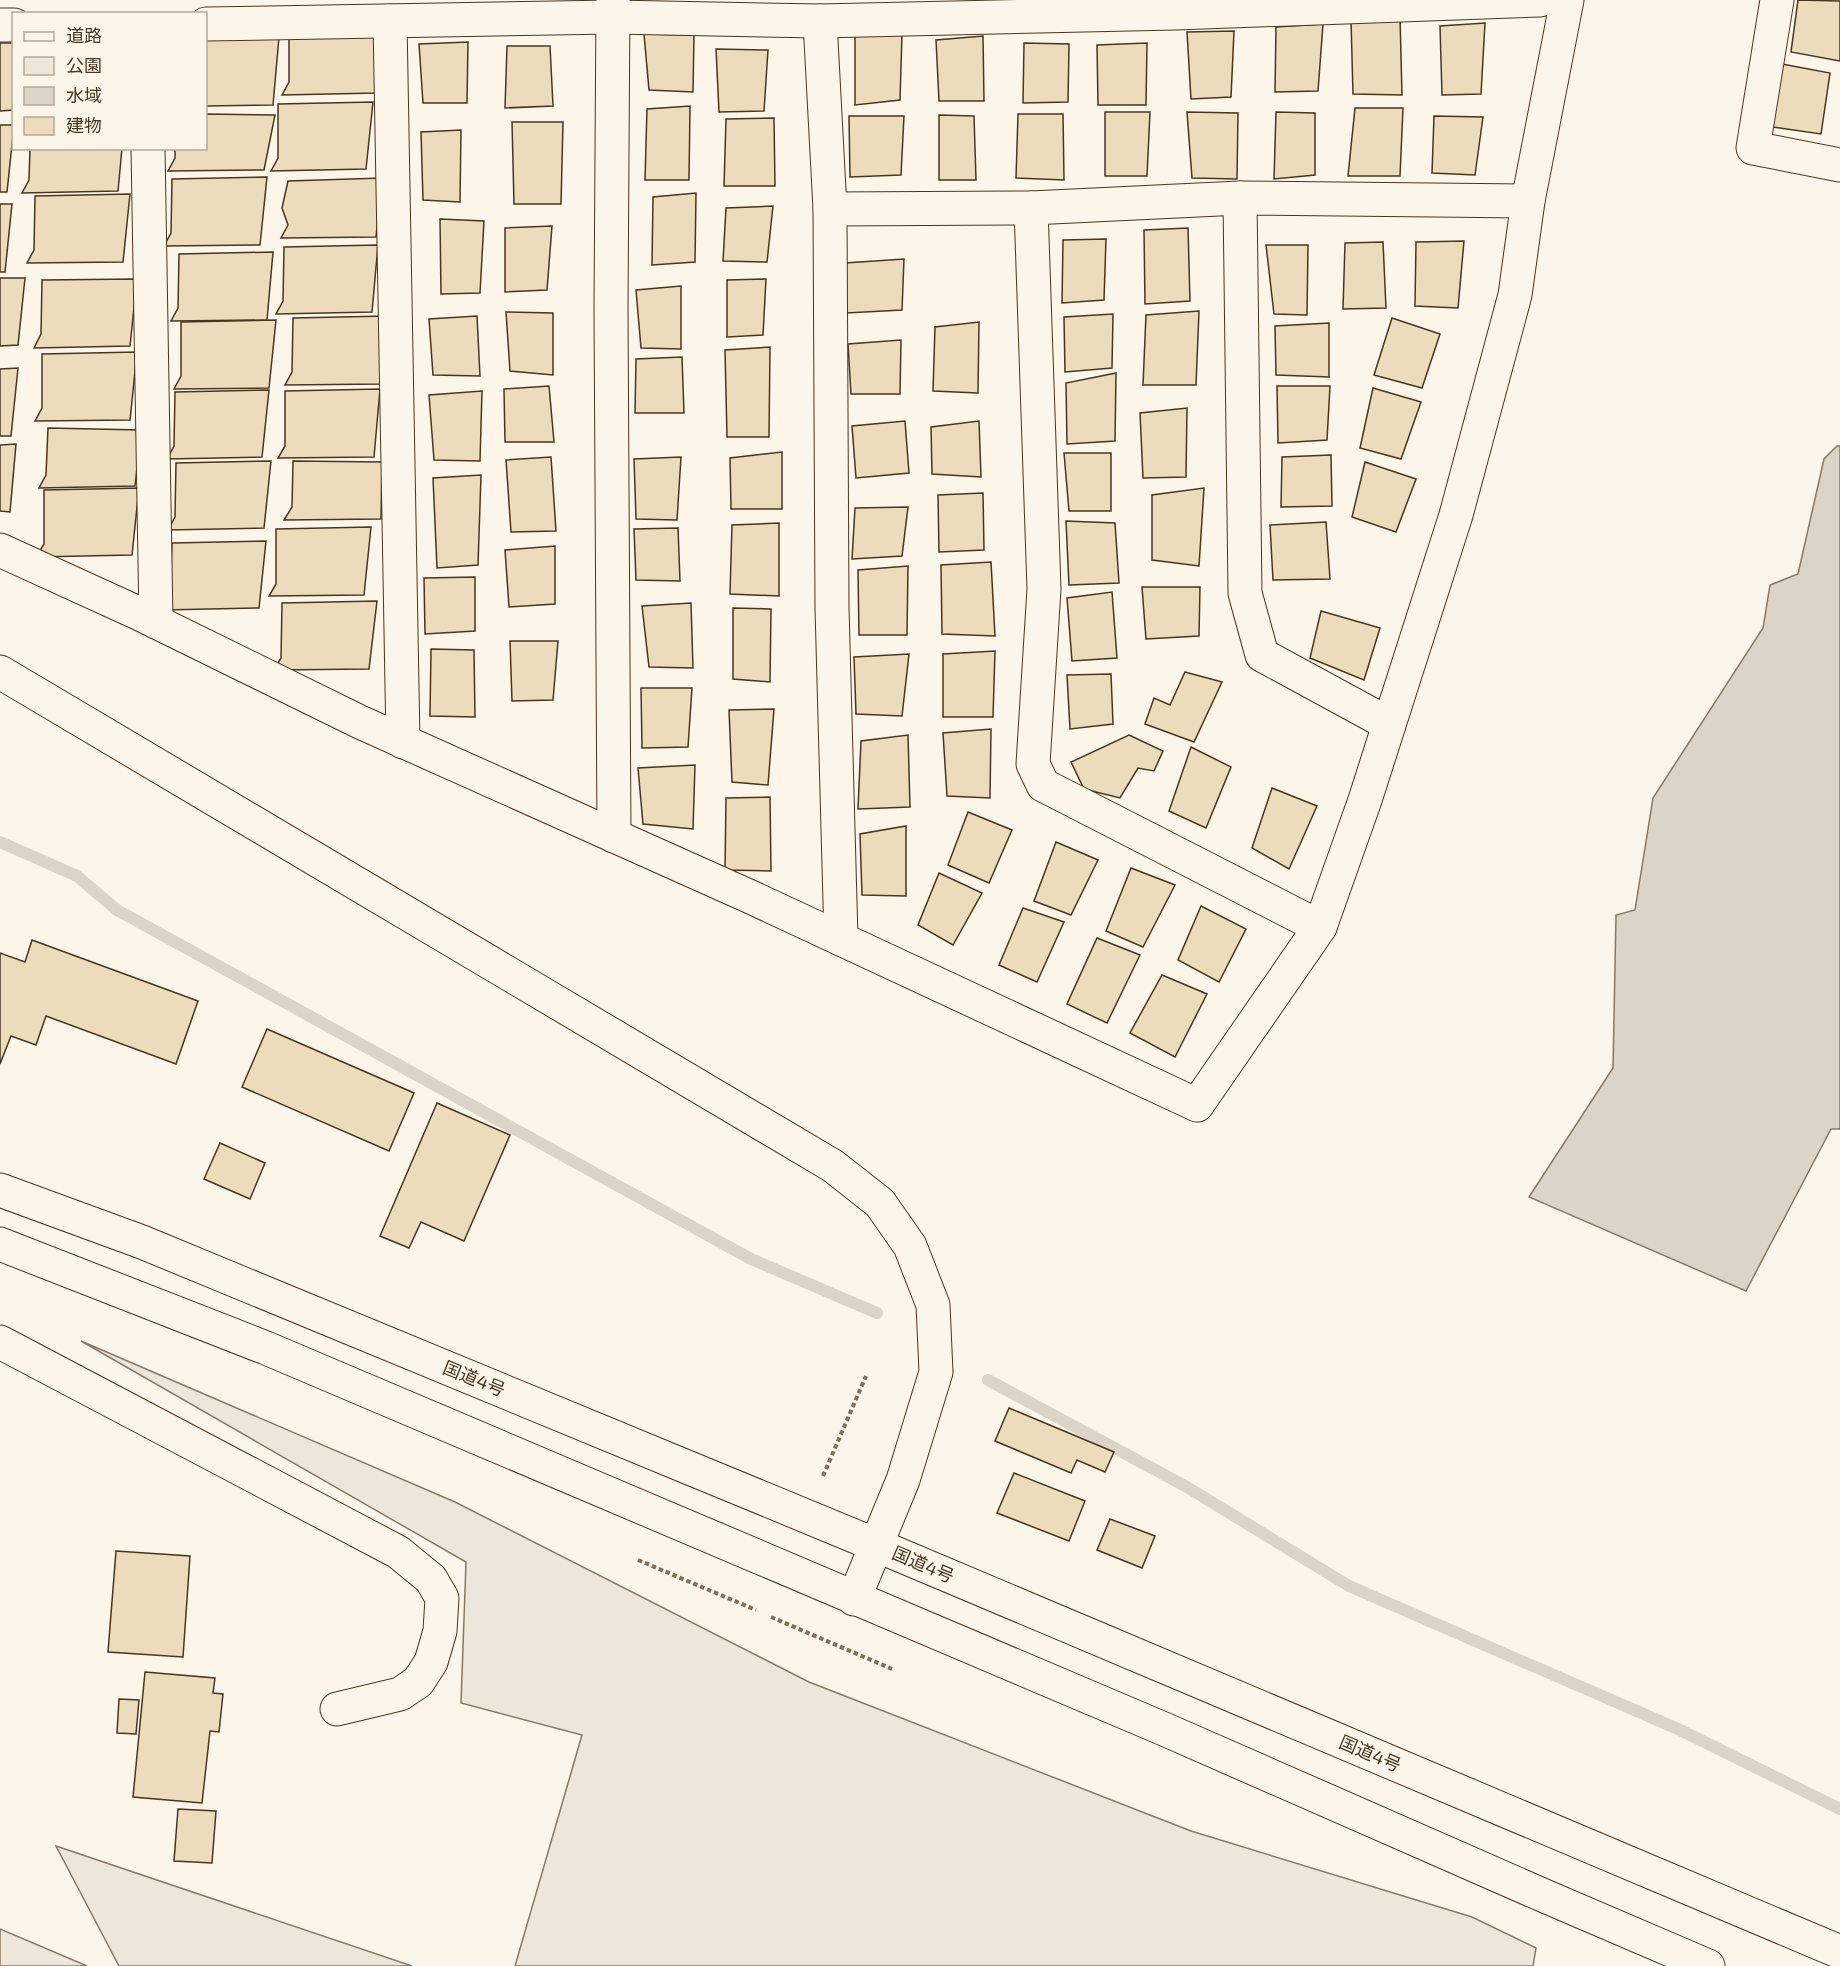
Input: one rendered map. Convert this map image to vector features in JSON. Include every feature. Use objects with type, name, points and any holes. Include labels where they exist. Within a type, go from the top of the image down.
[{"type":"main road","points":[[207,24],[390,21],[613,9],[820,21],[1188,13],[1539,0]]},
{"type":"main road","points":[[0,550],[156,622],[403,742],[841,939],[1197,1106],[1320,927],[1365,800],[1456,515],[1515,295],[1528,201],[1568,0]]},
{"type":"main road","points":[[1777,0],[1753,148],[1840,165]]},
{"type":"main road","points":[[613,9],[611,345],[614,836]]},
{"type":"main road","points":[[390,21],[403,742]]},
{"type":"main road","points":[[820,21],[830,209],[832,608],[841,939]]},
{"type":"main road","points":[[148,150],[156,622]]},
{"type":"main road","points":[[830,209],[1031,208],[1240,198],[1528,201]]},
{"type":"main road","points":[[1240,198],[1245,593],[1259,645],[1262,655],[1389,724]]},
{"type":"main road","points":[[1031,208],[1044,589],[1033,764],[1043,785],[1320,927]]},
{"type":"main road","points":[[0,672],[833,1166],[880,1203],[910,1246],[933,1305],[936,1372],[903,1480],[854,1599]]},
{"type":"main road","name":"国道4号","points":[[0,1190],[142,1242],[876,1545],[1840,1952]]},
{"type":"main road","points":[[0,1244],[266,1348],[1164,1729],[1708,1966]]},
{"type":"main road","points":[[0,1342],[398,1552],[431,1579],[442,1598],[441,1631],[431,1662],[418,1682],[399,1694],[337,1708]]},
{"type":"path","points":[[822,1476],[866,1376]]},
{"type":"path","points":[[638,1560],[756,1610]]},
{"type":"path","points":[[771,1617],[892,1670]]},
{"type":"green space","points":[[81,1341],[455,1502],[809,1682],[1191,1831],[1472,1917],[1536,1948],[1533,1966],[515,1966],[582,1735],[461,1703],[466,1562]]},
{"type":"green space","points":[[56,1846],[412,1966],[119,1966]]},
{"type":"green space","points":[[0,1929],[87,1966],[0,1966]]},
{"type":"water","points":[[1837,446],[1840,446],[1840,1129],[1831,1129],[1746,1291],[1529,1197],[1613,1068],[1616,915],[1635,910],[1653,798],[1763,628],[1770,585],[1798,574],[1824,459]]},
{"type":"building","points":[[1798,0],[1840,1],[1840,61],[1791,52]]},
{"type":"building","points":[[1400,17],[1402,95],[1353,94],[1351,20]]},
{"type":"building","points":[[1485,23],[1481,94],[1442,95],[1440,26]]},
{"type":"building","points":[[1323,24],[1318,91],[1275,92],[1276,27]]},
{"type":"building","points":[[384,26],[377,93],[282,95],[289,82],[289,28]]},
{"type":"building","points":[[1234,31],[1231,97],[1191,99],[1187,32]]},
{"type":"building","points":[[644,34],[694,35],[693,92],[649,90]]},
{"type":"building","points":[[902,34],[900,100],[855,105],[855,36]]},
{"type":"building","points":[[983,36],[984,101],[939,101],[936,40]]},
{"type":"building","points":[[279,37],[273,105],[207,106],[207,39]]},
{"type":"building","points":[[468,42],[467,103],[423,103],[419,44]]},
{"type":"building","points":[[0,43],[12,43],[12,110],[0,111]]},
{"type":"building","points":[[1024,43],[1069,44],[1068,102],[1023,103]]},
{"type":"building","points":[[1147,43],[1146,105],[1098,105],[1097,45]]},
{"type":"building","points":[[507,46],[550,46],[553,106],[505,108]]},
{"type":"building","points":[[716,49],[768,50],[764,111],[719,112]]},
{"type":"building","points":[[1782,64],[1830,73],[1821,134],[1773,127]]},
{"type":"building","points":[[373,102],[366,169],[271,171],[278,158],[278,104]]},
{"type":"building","points":[[690,106],[689,180],[645,180],[647,109]]},
{"type":"building","points":[[1355,108],[1403,108],[1400,176],[1348,176]]},
{"type":"building","points":[[1105,112],[1150,112],[1147,176],[1105,176]]},
{"type":"building","points":[[1187,112],[1238,113],[1237,179],[1192,178]]},
{"type":"building","points":[[1276,112],[1315,113],[1315,175],[1274,179]]},
{"type":"building","points":[[207,114],[275,115],[264,170],[168,171],[175,158],[175,150],[207,150]]},
{"type":"building","points":[[1018,114],[1063,114],[1064,180],[1016,178]]},
{"type":"building","points":[[939,115],[974,116],[976,180],[939,180]]},
{"type":"building","points":[[849,116],[904,116],[901,175],[850,177]]},
{"type":"building","points":[[1434,116],[1483,117],[1475,175],[1432,173]]},
{"type":"building","points":[[774,118],[775,186],[724,186],[726,119]]},
{"type":"building","points":[[512,122],[563,122],[561,204],[514,204]]},
{"type":"building","points":[[0,125],[12,125],[7,192],[0,192]]},
{"type":"building","points":[[461,130],[460,202],[423,200],[421,132]]},
{"type":"building","points":[[30,150],[122,150],[118,191],[22,193],[29,180]]},
{"type":"building","points":[[267,177],[260,245],[164,246],[171,233],[172,179]]},
{"type":"building","points":[[382,178],[376,237],[281,238],[288,225],[282,208],[288,181]]},
{"type":"building","points":[[696,193],[695,262],[652,265],[653,197]]},
{"type":"building","points":[[130,194],[123,262],[27,263],[34,250],[35,196]]},
{"type":"building","points":[[0,204],[12,204],[5,272],[0,272]]},
{"type":"building","points":[[773,206],[767,262],[723,261],[726,208]]},
{"type":"building","points":[[440,219],[484,221],[480,293],[441,294]]},
{"type":"building","points":[[552,226],[547,290],[505,292],[505,228]]},
{"type":"building","points":[[1188,228],[1190,301],[1145,304],[1144,230]]},
{"type":"building","points":[[1106,239],[1104,300],[1062,303],[1063,240]]},
{"type":"building","points":[[1464,241],[1458,308],[1415,306],[1416,242]]},
{"type":"building","points":[[1383,242],[1386,308],[1343,309],[1345,243]]},
{"type":"building","points":[[378,245],[372,312],[276,314],[283,301],[284,247]]},
{"type":"building","points":[[1266,245],[1308,245],[1307,315],[1274,314]]},
{"type":"building","points":[[273,252],[267,320],[171,321],[178,308],[179,254]]},
{"type":"building","points":[[904,259],[902,310],[846,313],[845,263]]},
{"type":"building","points":[[0,278],[25,278],[18,345],[0,346]]},
{"type":"building","points":[[137,279],[130,346],[34,348],[41,334],[42,280]]},
{"type":"building","points":[[766,279],[763,335],[727,337],[727,280]]},
{"type":"building","points":[[681,286],[681,349],[641,348],[636,290]]},
{"type":"building","points":[[1199,311],[1196,385],[1143,385],[1146,315]]},
{"type":"building","points":[[506,312],[553,313],[553,375],[510,371]]},
{"type":"building","points":[[1113,314],[1112,368],[1065,372],[1064,317]]},
{"type":"building","points":[[387,316],[381,384],[285,385],[292,372],[293,318]]},
{"type":"building","points":[[477,316],[480,376],[433,375],[429,319]]},
{"type":"building","points":[[1392,318],[1440,334],[1422,388],[1374,375]]},
{"type":"building","points":[[276,320],[269,388],[174,389],[181,376],[181,322]]},
{"type":"building","points":[[979,322],[978,393],[933,391],[935,327]]},
{"type":"building","points":[[1329,323],[1329,377],[1276,375],[1275,326]]},
{"type":"building","points":[[901,340],[900,394],[851,394],[848,344]]},
{"type":"building","points":[[770,347],[769,437],[727,437],[725,350]]},
{"type":"building","points":[[137,352],[130,420],[35,421],[42,408],[42,354]]},
{"type":"building","points":[[682,357],[684,413],[635,413],[636,359]]},
{"type":"building","points":[[18,368],[11,436],[0,436],[0,369]]},
{"type":"building","points":[[1116,373],[1115,441],[1067,444],[1066,383]]},
{"type":"building","points":[[549,386],[554,442],[505,442],[504,389]]},
{"type":"building","points":[[1277,386],[1330,386],[1327,440],[1278,443]]},
{"type":"building","points":[[1373,388],[1421,402],[1401,459],[1360,448]]},
{"type":"building","points":[[380,389],[374,457],[278,458],[285,446],[285,391]]},
{"type":"building","points":[[269,390],[262,457],[167,459],[174,446],[175,392]]},
{"type":"building","points":[[482,391],[480,461],[434,460],[429,395]]},
{"type":"building","points":[[1187,408],[1186,477],[1143,478],[1140,413]]},
{"type":"building","points":[[905,421],[909,473],[856,478],[852,426]]},
{"type":"building","points":[[979,421],[981,477],[932,474],[931,427]]},
{"type":"building","points":[[48,428],[141,430],[135,486],[39,488],[46,475]]},
{"type":"building","points":[[16,444],[10,512],[0,511],[0,445]]},
{"type":"building","points":[[782,452],[782,509],[731,509],[730,458]]},
{"type":"building","points":[[1064,453],[1111,453],[1111,511],[1069,511]]},
{"type":"building","points":[[1331,455],[1332,506],[1281,507],[1282,457]]},
{"type":"building","points":[[551,457],[556,531],[511,532],[506,460]]},
{"type":"building","points":[[681,457],[677,520],[636,519],[634,459]]},
{"type":"building","points":[[271,461],[264,528],[168,530],[175,517],[176,463]]},
{"type":"building","points":[[293,461],[382,462],[381,519],[284,520],[292,507]]},
{"type":"building","points":[[1365,462],[1416,479],[1396,532],[1352,517]]},
{"type":"building","points":[[481,475],[478,565],[437,568],[433,478]]},
{"type":"building","points":[[139,488],[132,555],[36,557],[44,544],[44,490]]},
{"type":"building","points":[[1204,488],[1199,566],[1152,560],[1152,495]]},
{"type":"building","points":[[983,493],[984,550],[939,552],[938,495]]},
{"type":"building","points":[[908,507],[902,556],[852,559],[855,508]]},
{"type":"building","points":[[1066,521],[1115,523],[1119,583],[1069,585]]},
{"type":"building","points":[[1326,522],[1330,579],[1273,580],[1270,525]]},
{"type":"building","points":[[779,523],[779,596],[730,594],[732,525]]},
{"type":"building","points":[[371,527],[364,595],[269,596],[276,584],[276,529]]},
{"type":"building","points":[[678,528],[680,581],[636,580],[634,529]]},
{"type":"building","points":[[266,541],[259,608],[163,610],[170,597],[172,543]]},
{"type":"building","points":[[555,546],[555,604],[509,607],[505,550]]},
{"type":"building","points":[[991,562],[995,636],[942,634],[941,565]]},
{"type":"building","points":[[908,566],[907,635],[859,635],[858,570]]},
{"type":"building","points":[[475,577],[475,631],[425,634],[424,578]]},
{"type":"building","points":[[1142,587],[1200,587],[1199,636],[1146,639]]},
{"type":"building","points":[[1112,592],[1117,658],[1072,661],[1067,598]]},
{"type":"building","points":[[377,601],[369,669],[274,670],[281,658],[282,603]]},
{"type":"building","points":[[691,603],[693,668],[649,667],[642,606]]},
{"type":"building","points":[[733,608],[771,609],[770,682],[733,679]]},
{"type":"building","points":[[1321,611],[1380,628],[1364,680],[1310,658]]},
{"type":"building","points":[[510,641],[558,641],[553,700],[512,701]]},
{"type":"building","points":[[431,649],[474,650],[475,717],[430,716]]},
{"type":"building","points":[[995,651],[993,717],[943,717],[943,654]]},
{"type":"building","points":[[909,654],[902,716],[856,714],[854,657]]},
{"type":"building","points":[[1185,672],[1222,682],[1194,742],[1145,724],[1154,698],[1170,705]]},
{"type":"building","points":[[1111,674],[1113,724],[1070,729],[1067,675]]},
{"type":"building","points":[[641,688],[692,688],[688,747],[642,748]]},
{"type":"building","points":[[774,709],[768,785],[732,782],[729,710]]},
{"type":"building","points":[[991,729],[990,798],[947,796],[943,733]]},
{"type":"building","points":[[908,735],[910,807],[858,809],[861,741]]},
{"type":"building","points":[[1129,735],[1163,751],[1154,771],[1138,768],[1120,798],[1084,789],[1071,762]]},
{"type":"building","points":[[1191,747],[1231,767],[1206,828],[1169,811]]},
{"type":"building","points":[[695,765],[693,829],[643,824],[638,768]]},
{"type":"building","points":[[1272,788],[1317,806],[1289,869],[1252,848]]},
{"type":"building","points":[[770,797],[771,871],[725,870],[726,798]]},
{"type":"building","points":[[968,812],[1012,830],[989,883],[948,865]]},
{"type":"building","points":[[906,826],[906,896],[862,895],[860,834]]},
{"type":"building","points":[[1056,842],[1098,860],[1071,915],[1034,901]]},
{"type":"building","points":[[1131,868],[1175,885],[1143,947],[1106,931]]},
{"type":"building","points":[[939,873],[982,893],[953,945],[918,925]]},
{"type":"building","points":[[1201,906],[1246,929],[1219,982],[1178,960]]},
{"type":"building","points":[[1023,908],[1064,922],[1037,982],[999,965]]},
{"type":"building","points":[[1097,938],[1140,955],[1107,1023],[1067,1004]]},
{"type":"building","points":[[32,940],[198,1001],[176,1064],[46,1016],[36,1045],[11,1036],[0,1064],[0,953],[25,962]]},
{"type":"building","points":[[1162,975],[1207,994],[1175,1057],[1130,1033]]},
{"type":"building","points":[[267,1029],[414,1093],[389,1151],[242,1087]]},
{"type":"building","points":[[437,1103],[510,1135],[464,1241],[421,1222],[409,1248],[380,1236]]},
{"type":"building","points":[[220,1143],[265,1163],[250,1199],[204,1179]]},
{"type":"building","points":[[1009,1408],[1114,1452],[1105,1472],[1077,1460],[1071,1473],[995,1441]]},
{"type":"building","points":[[1014,1473],[1085,1501],[1069,1541],[997,1513]]},
{"type":"building","points":[[1110,1519],[1155,1536],[1142,1568],[1097,1550]]},
{"type":"building","points":[[116,1551],[190,1556],[183,1657],[108,1652]]},
{"type":"building","points":[[145,1672],[215,1678],[213,1693],[223,1694],[219,1732],[210,1731],[202,1803],[133,1797]]},
{"type":"building","points":[[119,1699],[139,1700],[136,1734],[117,1733]]},
{"type":"building","points":[[178,1809],[216,1811],[212,1863],[174,1861]]},
{"type":"waterway","points":[[0,842],[77,876],[117,910],[751,1259],[877,1313]]},
{"type":"waterway","points":[[988,1380],[1187,1487],[1349,1586],[1678,1729],[1840,1809]]}]
